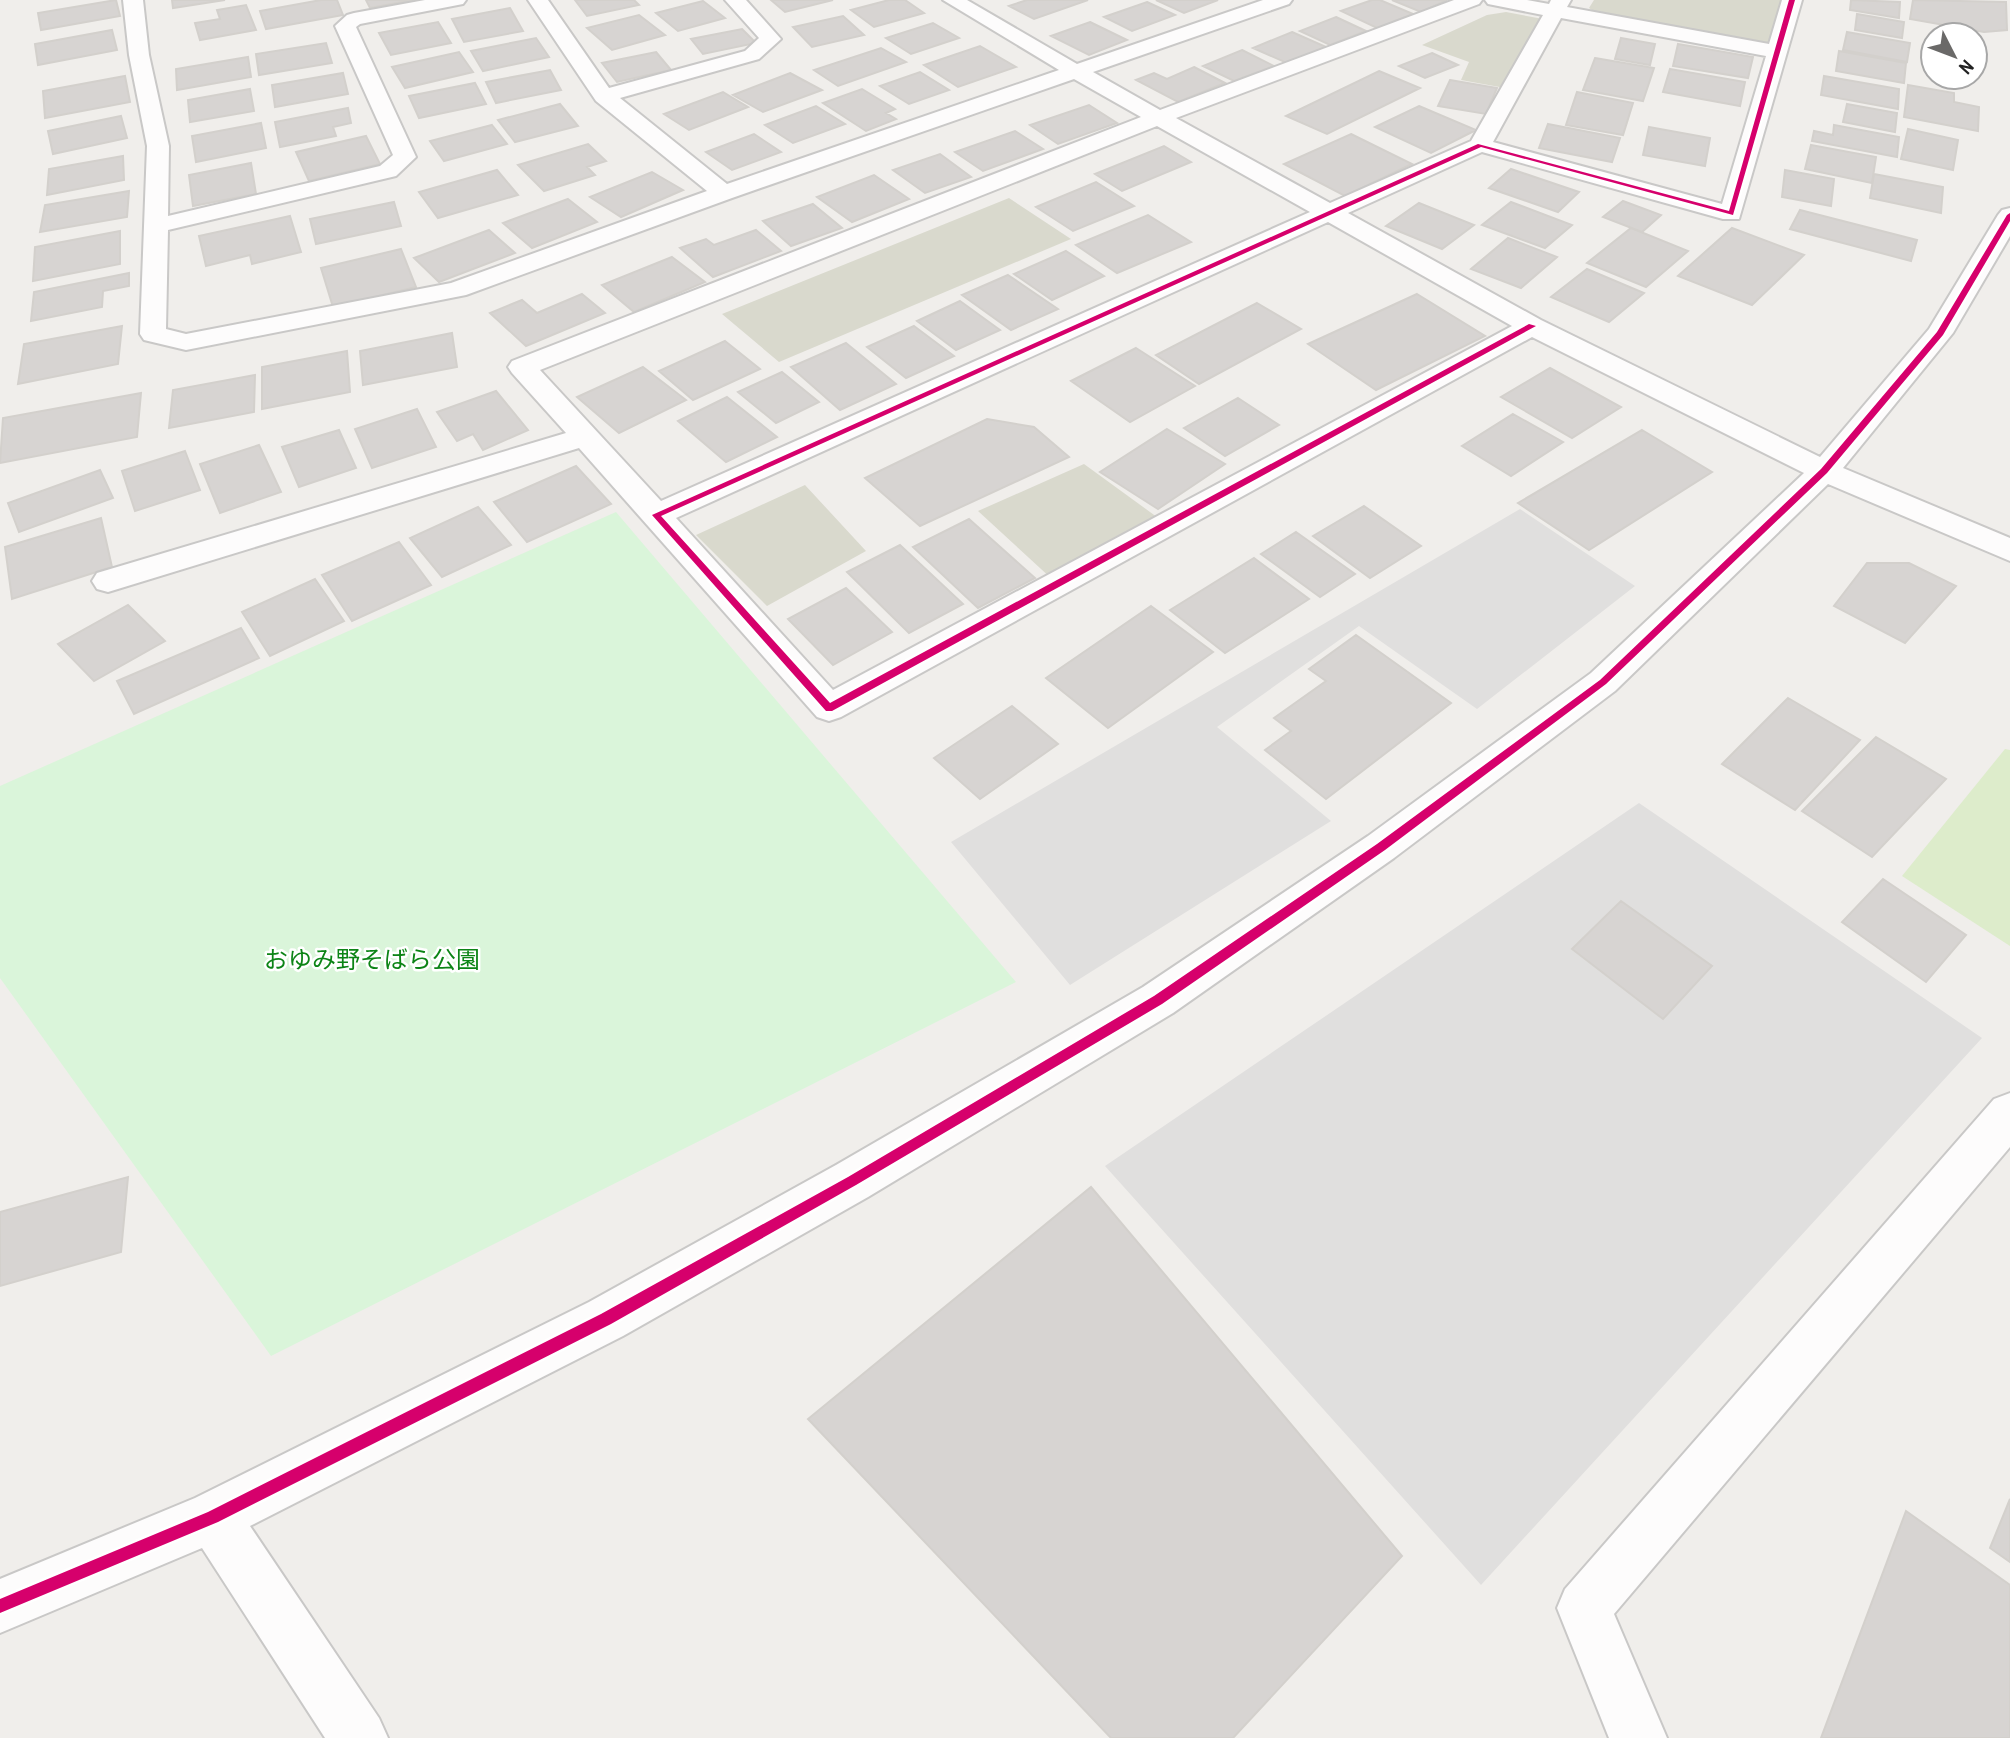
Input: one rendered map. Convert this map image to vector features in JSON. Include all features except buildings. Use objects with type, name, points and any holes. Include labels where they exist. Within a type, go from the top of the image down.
[{"type":"street","points":[[133,0],[139,55],[158,146],[153,334],[186,342],[457,290],[724,192],[1282,0]]},
{"type":"street","points":[[155,226],[388,171],[405,157],[345,26],[354,19],[456,0]]},
{"type":"street","points":[[538,0],[604,96],[673,155],[724,192]]},
{"type":"street","points":[[604,96],[752,55],[771,39],[735,0]]},
{"type":"street","points":[[953,0],[1073,71],[1532,326],[1824,471],[2010,550]]},
{"type":"street","points":[[1472,0],[1160,117],[522,367],[829,708],[1532,326]]},
{"type":"street","points":[[1495,0],[1558,5],[1779,52]]},
{"type":"street","points":[[1480,145],[1731,214],[1792,0]]},
{"type":"street","points":[[656,515],[1325,212],[1480,145],[1558,5]]},
{"type":"street","points":[[0,1606],[213,1517],[606,1320],[852,1181],[1158,1000],[1381,847],[1603,682],[1824,471],[1940,333],[2010,215]]},
{"type":"street","points":[[108,581],[585,437]]},
{"type":"street","points":[[1638,1738],[1584,1608],[2010,1114]]},
{"type":"street","points":[[213,1517],[359,1738]]},
{"type":"shaded area","points":[[1594,0],[1785,0],[1776,43],[1754,45],[1599,15],[1589,8]]},
{"type":"shaded area","points":[[1506,12],[1554,21],[1516,90],[1461,80],[1469,62],[1422,45],[1487,15]]},
{"type":"shaded area","points":[[1009,198],[1071,239],[779,362],[722,314]]},
{"type":"shaded area","points":[[1084,464],[1161,520],[1053,580],[978,511]]},
{"type":"shaded area","points":[[805,485],[866,551],[767,606],[696,535]]},
{"type":"shaded area","points":[[1520,509],[1635,586],[1477,709],[1359,626],[1217,727],[1331,821],[1070,985],[951,842]]},
{"type":"shaded area","points":[[1639,803],[1982,1038],[1481,1585],[1105,1166]]},
{"type":"green space","name":"おゆみ野そばら公園","points":[[616,512],[1016,982],[271,1356],[0,978],[0,786]]},
{"type":"green space","points":[[2005,749],[2010,750],[2010,946],[1902,876]]},
{"type":"cycle path","points":[[1532,326],[829,708],[656,515],[1480,145],[1731,214],[1792,0]]},
{"type":"cycle path","points":[[0,1606],[213,1517],[606,1319],[852,1181],[1158,1000],[1381,847],[1603,682],[1824,471],[1940,333],[2010,215]]}]
